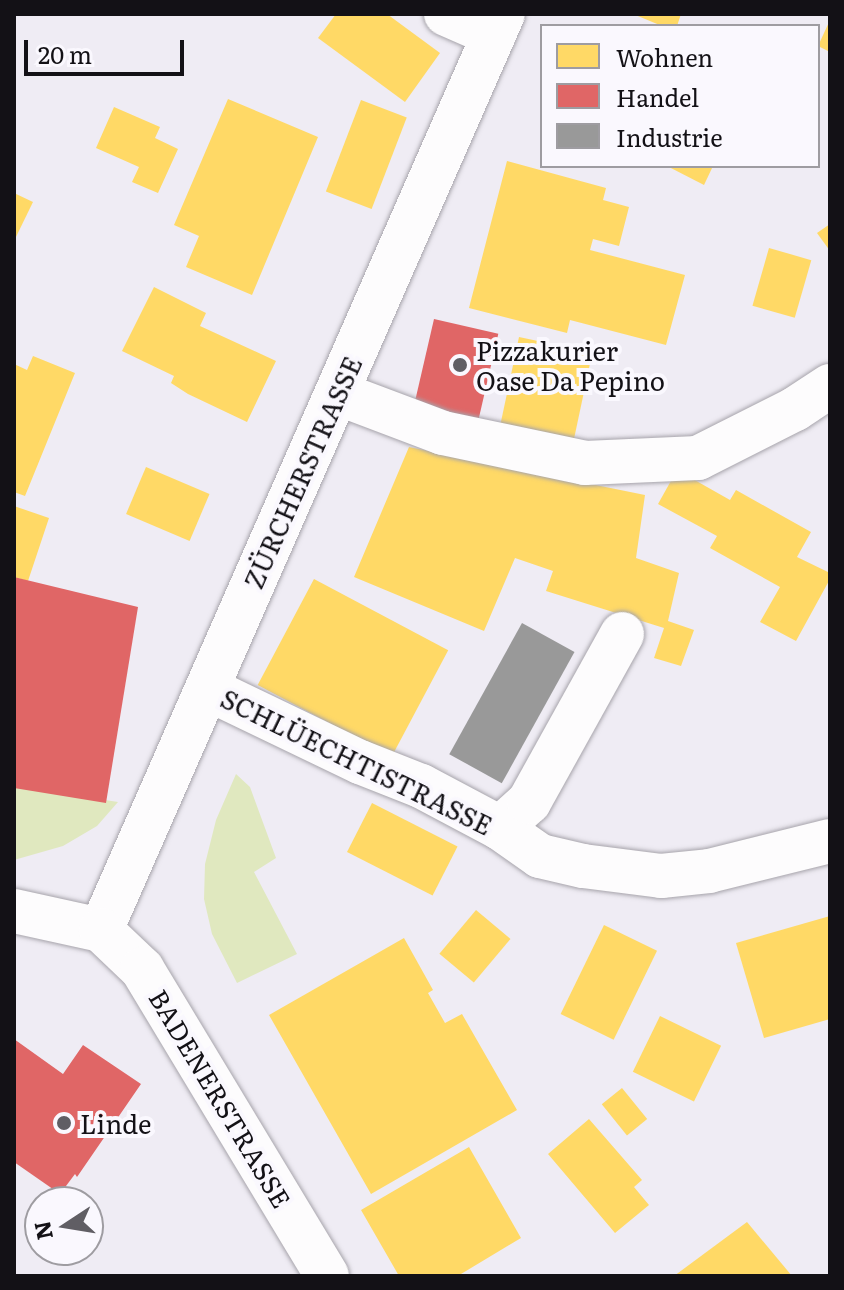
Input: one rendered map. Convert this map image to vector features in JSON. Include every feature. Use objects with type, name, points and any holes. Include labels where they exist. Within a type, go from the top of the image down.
[{"type":"street","points":[[446,14],[499,24]]},
{"type":"street","name":"ZÜRCHERSTRASSE","points":[[101,930],[499,24]]},
{"type":"street","points":[[337,393],[443,433],[585,463],[698,458],[795,409],[830,386]]},
{"type":"street","points":[[500,828],[529,802],[622,634]]},
{"type":"street","name":"SCHLÜECHTISTRASSE","points":[[208,689],[360,762],[421,786],[500,828],[540,856],[606,870],[661,876],[709,871],[830,841]]},
{"type":"street","points":[[14,911],[101,930]]},
{"type":"street","name":"BADENERSTRASSE","points":[[101,930],[142,969],[327,1276]]},
{"type":"green space","points":[[236,774],[250,787],[276,858],[254,872],[297,954],[237,983],[212,934],[204,899],[205,864],[216,820]]},
{"type":"green space","points":[[14,786],[118,802],[97,826],[63,846],[14,860]]},
{"type":"building: Wohnen","points":[[336,14],[387,14],[440,53],[405,102],[318,38]]},
{"type":"building: Wohnen","points":[[633,14],[681,14],[678,24],[657,24]]},
{"type":"building: Wohnen","points":[[830,20],[830,52],[820,47]]},
{"type":"building: Wohnen","points":[[228,99],[318,137],[252,295],[186,267],[199,236],[174,225]]},
{"type":"building: Wohnen","points":[[361,100],[407,118],[372,209],[326,191]]},
{"type":"building: Wohnen","points":[[114,107],[160,127],[155,138],[178,149],[158,193],[132,182],[139,167],[96,148]]},
{"type":"building: Wohnen","points":[[507,161],[606,188],[603,200],[629,207],[619,246],[593,239],[590,250],[685,275],[666,345],[570,320],[567,333],[469,308]]},
{"type":"building: Wohnen","points":[[671,168],[712,168],[704,185]]},
{"type":"building: Wohnen","points":[[14,193],[33,202],[14,241]]},
{"type":"building: Wohnen","points":[[830,224],[830,251],[817,233]]},
{"type":"building: Wohnen","points":[[769,248],[811,260],[795,318],[752,306]]},
{"type":"building: Wohnen","points":[[154,287],[206,313],[200,326],[276,361],[247,422],[188,394],[171,383],[174,376],[122,351]]},
{"type":"building: Wohnen","points":[[519,337],[592,353],[573,442],[500,426]]},
{"type":"building: Wohnen","points":[[33,356],[75,373],[25,496],[14,492],[14,364],[27,370]]},
{"type":"building: Wohnen","points":[[409,447],[645,495],[636,558],[679,573],[668,621],[694,630],[681,666],[654,658],[664,628],[546,591],[553,571],[515,558],[484,631],[354,577]]},
{"type":"building: Wohnen","points":[[146,467],[210,494],[190,541],[126,514]]},
{"type":"building: Wohnen","points":[[677,470],[730,500],[736,490],[811,532],[797,557],[830,573],[830,579],[796,641],[760,622],[780,587],[710,548],[717,536],[658,504]]},
{"type":"building: Wohnen","points":[[14,506],[49,518],[28,581],[14,577]]},
{"type":"building: Wohnen","points":[[314,579],[448,650],[392,756],[258,685]]},
{"type":"building: Wohnen","points":[[372,803],[458,847],[433,896],[347,852]]},
{"type":"building: Wohnen","points":[[476,910],[510,939],[474,983],[439,954]]},
{"type":"building: Wohnen","points":[[830,916],[830,1019],[764,1038],[736,943]]},
{"type":"building: Wohnen","points":[[604,925],[657,951],[614,1040],[561,1014]]},
{"type":"building: Wohnen","points":[[404,938],[433,990],[428,993],[445,1023],[462,1014],[517,1110],[371,1194],[269,1015]]},
{"type":"building: Wohnen","points":[[660,1016],[721,1046],[694,1102],[633,1072]]},
{"type":"building: Wohnen","points":[[622,1088],[647,1119],[627,1135],[602,1104]]},
{"type":"building: Wohnen","points":[[589,1119],[642,1180],[634,1187],[649,1205],[615,1233],[548,1154]]},
{"type":"building: Wohnen","points":[[469,1147],[521,1238],[462,1276],[399,1276],[361,1210]]},
{"type":"building: Wohnen","points":[[747,1222],[792,1276],[674,1276]]},
{"type":"building: Handel","points":[[434,319],[498,334],[478,423],[414,408]]},
{"type":"building: Handel","points":[[14,577],[138,607],[106,803],[14,788]]},
{"type":"building: Handel","name":"Linde","points":[[14,1039],[63,1074],[83,1045],[141,1084],[77,1177],[75,1174],[66,1186],[48,1186],[14,1162]]},
{"type":"building: Industrie","points":[[522,623],[574,652],[502,783],[449,754]]},
{"type":"place","name":"Pizzakurier Oase Da Pepino","points":[[460,365]]},
{"type":"place","name":"Linde","points":[[64,1123]]}]
